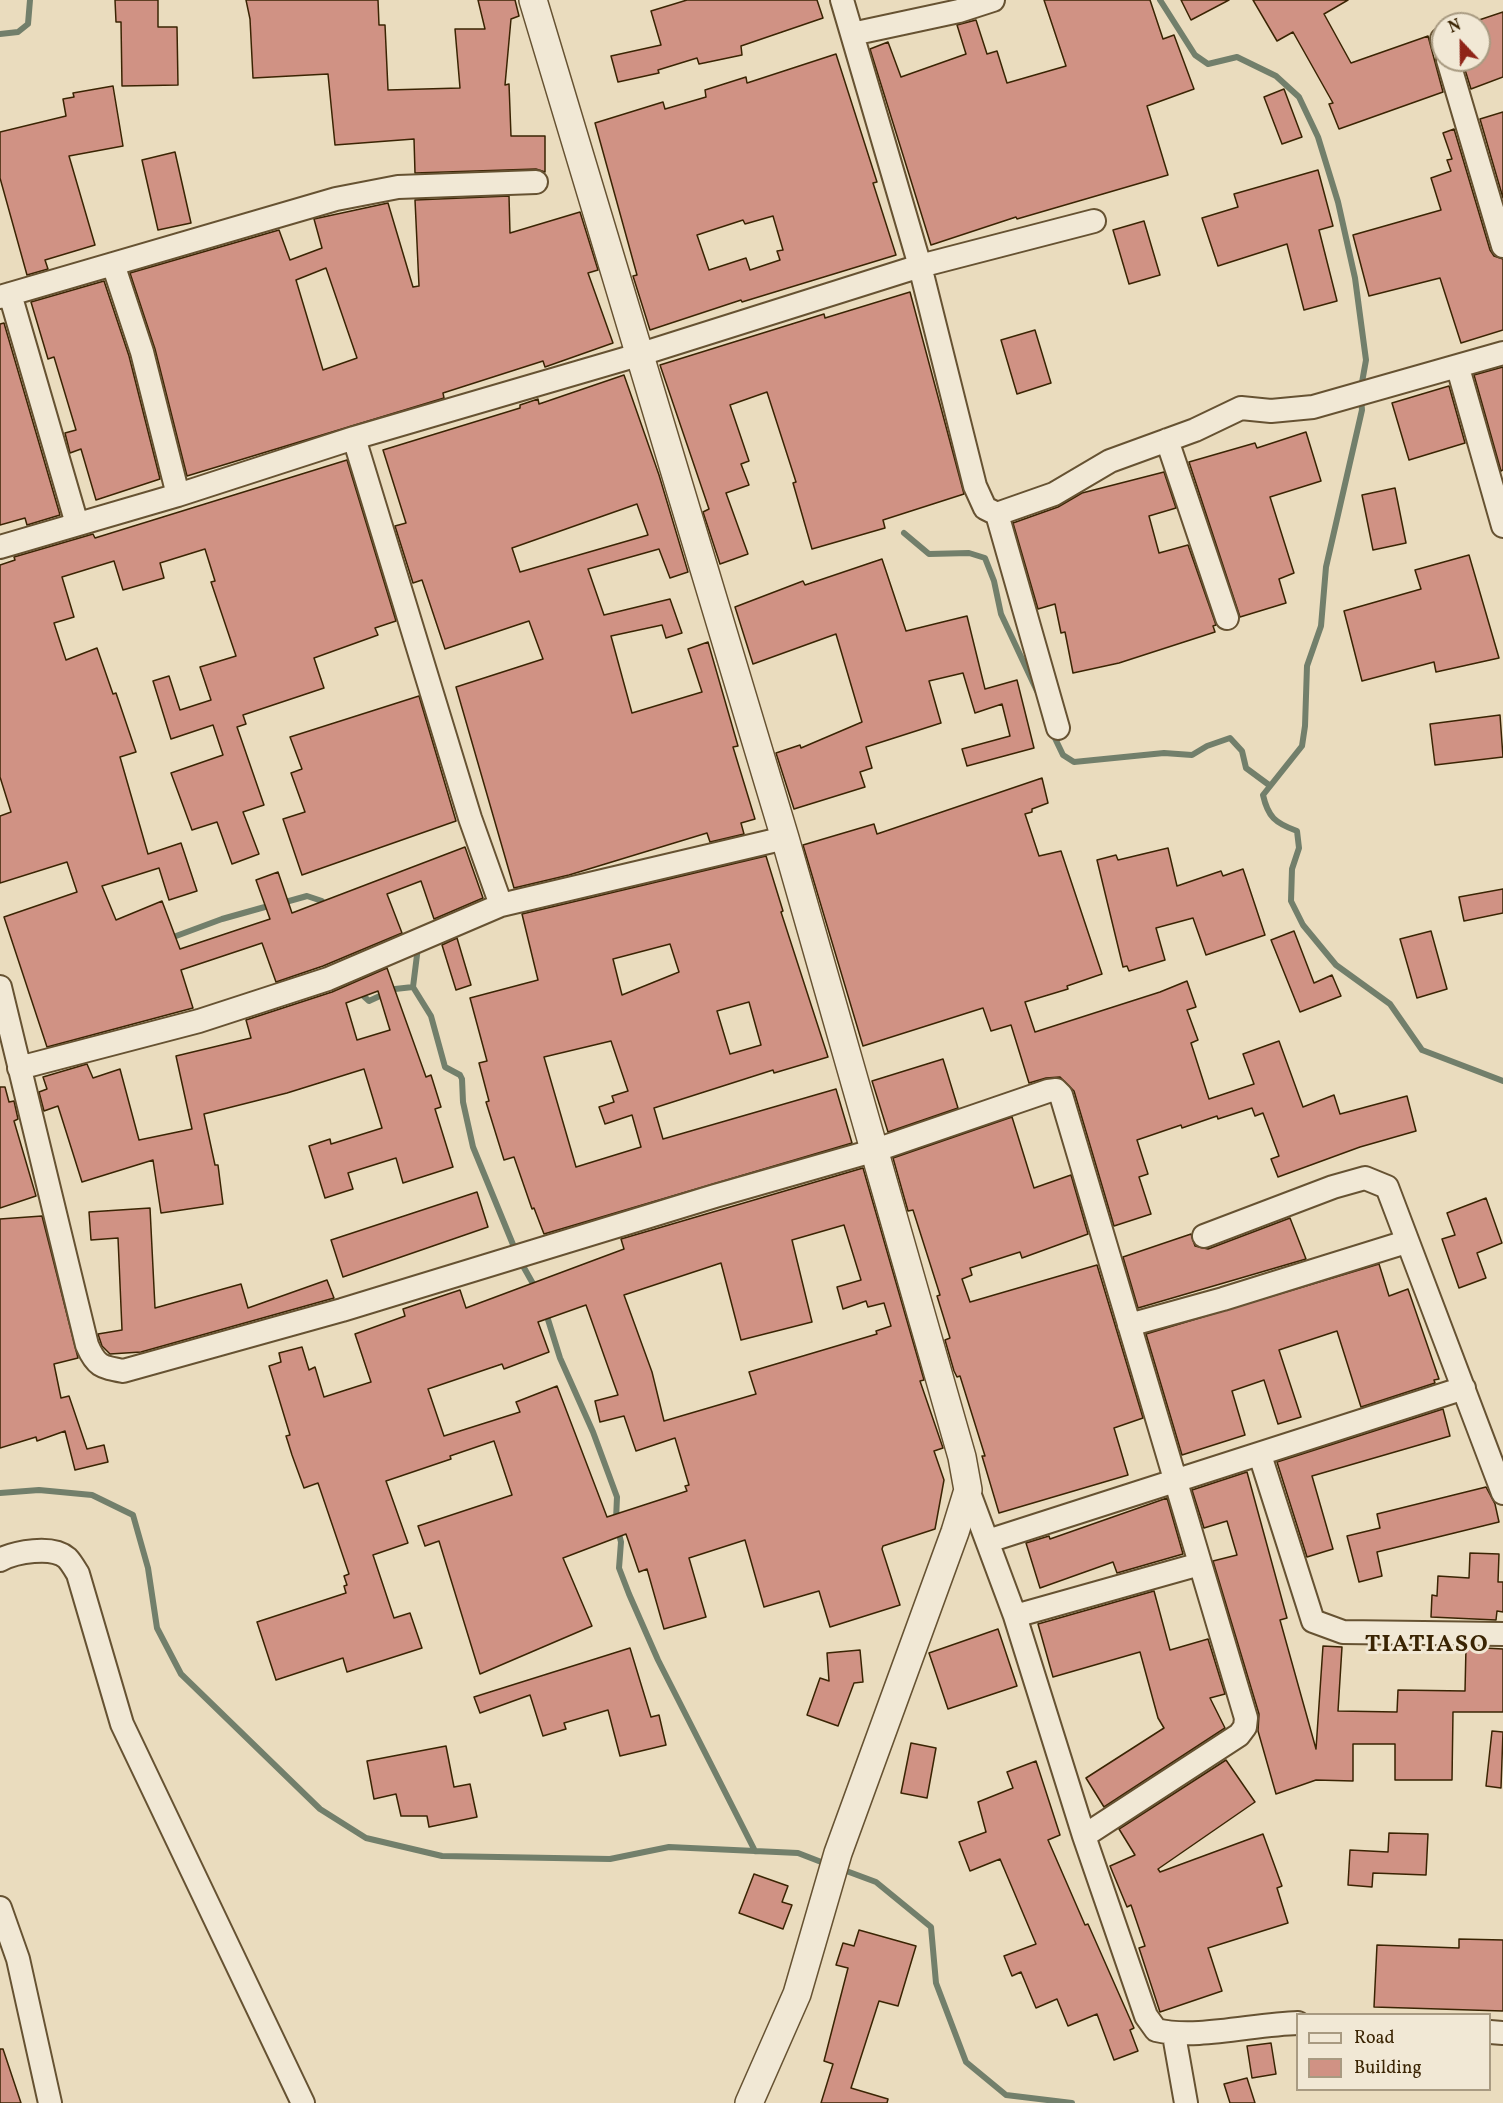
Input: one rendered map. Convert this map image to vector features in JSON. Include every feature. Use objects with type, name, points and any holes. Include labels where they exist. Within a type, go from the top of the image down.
[{"type":"street","points":[[532,0],[785,838],[876,1150],[962,1457],[968,1490],[1015,1616],[1084,1836],[1146,2016],[1156,2030],[1174,2035],[1267,2024],[1296,2023]]},
{"type":"street","points":[[842,0],[920,266],[975,486],[985,508],[997,514],[1054,494],[1090,470],[1241,408],[1271,411],[1313,407],[1458,368],[1503,353]]},
{"type":"street","points":[[852,34],[959,11],[993,0]]},
{"type":"street","points":[[1451,72],[1503,246]]},
{"type":"street","points":[[77,524],[5,295],[336,199],[398,187],[536,182]]},
{"type":"street","points":[[0,547],[178,495],[354,438],[638,355],[920,266],[1094,221]]},
{"type":"street","points":[[113,264],[142,352],[178,495]]},
{"type":"street","points":[[1458,368],[1503,526]]},
{"type":"street","points":[[354,438],[470,818],[501,905]]},
{"type":"street","points":[[1167,440],[1227,618]]},
{"type":"street","points":[[997,514],[1058,728]]},
{"type":"street","points":[[20,1068],[199,1021],[328,979],[501,905],[785,838]]},
{"type":"street","points":[[0,987],[87,1345],[93,1360],[105,1368],[123,1371],[342,1310],[703,1199],[876,1150],[1056,1090],[1060,1095],[1246,1718],[1245,1727],[1239,1735],[1084,1836]]},
{"type":"street","points":[[1204,1236],[1333,1187],[1365,1178],[1386,1188],[1503,1493]]},
{"type":"street","points":[[1129,1325],[1223,1299],[1406,1242]]},
{"type":"street","points":[[988,1541],[1464,1388]]},
{"type":"street","points":[[1260,1455],[1313,1621],[1343,1632],[1503,1634]]},
{"type":"street","points":[[749,2103],[797,1994],[838,1853],[955,1532],[968,1490]]},
{"type":"street","points":[[0,1560],[10,1555],[47,1551],[66,1556],[78,1574],[122,1724],[303,2103]]},
{"type":"street","points":[[1015,1616],[1200,1564]]},
{"type":"street","points":[[0,1908],[18,1959],[50,2103]]},
{"type":"street","points":[[1174,2035],[1186,2103]]},
{"type":"building","points":[[115,0],[158,0],[158,27],[177,27],[178,85],[122,86],[121,22],[116,22]]},
{"type":"building","points":[[246,0],[378,0],[379,25],[385,25],[388,90],[460,88],[455,29],[485,29],[478,0],[515,0],[519,16],[511,19],[505,85],[509,84],[511,136],[545,136],[545,172],[536,169],[415,173],[414,139],[335,145],[328,74],[253,78],[250,19]]},
{"type":"building","points":[[687,0],[817,0],[823,18],[741,46],[742,55],[699,64],[697,58],[658,70],[659,73],[618,82],[611,56],[661,45],[651,11]]},
{"type":"building","points":[[1044,0],[1150,0],[1163,39],[1174,35],[1194,89],[1147,106],[1168,175],[1017,219],[1016,217],[931,245],[870,49],[888,42],[901,77],[966,54],[957,25],[976,20],[987,54],[997,51],[1007,83],[1066,66]]},
{"type":"building","points":[[1181,0],[1229,0],[1191,20]]},
{"type":"building","points":[[1253,0],[1348,0],[1324,14],[1351,63],[1428,36],[1431,47],[1431,72],[1438,72],[1443,92],[1339,129],[1329,104],[1333,103],[1293,32],[1277,41]]},
{"type":"building","points":[[1503,12],[1503,77],[1471,89],[1466,72],[1491,72],[1491,16]]},
{"type":"building","points":[[836,54],[877,182],[873,183],[896,255],[742,302],[741,300],[650,330],[633,276],[637,275],[595,123],[663,102],[665,109],[706,97],[705,90],[746,77],[747,83]],"holes":[[[773,216],[783,250],[777,251],[780,260],[750,270],[746,258],[709,270],[697,235],[743,220],[745,224]]]},
{"type":"building","points":[[113,86],[123,146],[69,156],[95,245],[45,260],[48,269],[27,275],[0,178],[0,132],[66,116],[63,99],[74,97],[73,93]]},
{"type":"building","points":[[1284,89],[1302,137],[1282,144],[1264,97]]},
{"type":"building","points":[[1503,112],[1503,198],[1480,119]]},
{"type":"building","points":[[1454,129],[1490,250],[1494,256],[1503,259],[1503,330],[1461,343],[1440,278],[1369,296],[1353,235],[1441,210],[1431,178],[1451,171],[1447,160],[1452,159],[1443,133]]},
{"type":"building","points":[[175,152],[191,223],[158,230],[142,160]]},
{"type":"building","points":[[1318,170],[1333,226],[1319,230],[1337,301],[1304,310],[1287,244],[1218,266],[1202,218],[1238,207],[1234,194]]},
{"type":"building","points":[[509,196],[510,233],[580,212],[598,270],[588,273],[613,343],[545,367],[543,361],[443,393],[444,398],[187,476],[155,349],[130,273],[279,230],[290,260],[322,248],[314,219],[388,203],[413,287],[419,286],[415,200]],"holes":[[[326,268],[357,358],[323,370],[296,280]]]},
{"type":"building","points":[[1144,221],[1160,275],[1129,284],[1113,230]]},
{"type":"building","points":[[104,281],[129,356],[160,479],[96,500],[81,449],[70,453],[65,433],[76,430],[54,357],[48,359],[31,302]]},
{"type":"building","points":[[910,292],[964,494],[883,520],[885,528],[812,549],[793,483],[796,482],[767,392],[730,405],[749,461],[741,464],[749,485],[726,493],[748,554],[720,564],[703,512],[709,509],[660,365],[824,314],[825,318]]},
{"type":"building","points":[[4,323],[60,515],[27,525],[25,518],[0,525],[0,324]]},
{"type":"building","points":[[1035,330],[1051,383],[1017,394],[1001,340]]},
{"type":"building","points":[[1503,367],[1503,470],[1501,471],[1474,375]]},
{"type":"building","points":[[624,375],[659,475],[688,572],[670,578],[659,549],[588,569],[604,615],[670,599],[682,633],[666,638],[662,625],[611,636],[632,713],[702,692],[688,649],[708,642],[738,746],[733,747],[755,819],[741,823],[744,834],[710,842],[707,833],[569,875],[514,888],[456,687],[543,659],[529,621],[445,649],[422,580],[413,583],[395,526],[406,523],[383,450],[520,408],[520,405],[538,399],[539,404]],"holes":[[[637,504],[648,535],[520,572],[512,548]]]},
{"type":"building","points":[[1449,386],[1465,443],[1409,460],[1392,403]]},
{"type":"building","points":[[1306,432],[1321,481],[1270,497],[1294,573],[1279,579],[1286,603],[1240,617],[1189,462],[1255,443],[1257,448]]},
{"type":"building","points":[[347,460],[396,621],[375,628],[378,635],[314,658],[324,688],[243,715],[246,724],[237,727],[264,805],[243,812],[259,854],[232,864],[217,822],[192,830],[171,773],[223,755],[213,725],[171,739],[153,681],[169,676],[180,710],[211,700],[200,667],[236,656],[211,582],[215,581],[205,549],[160,563],[164,578],[123,590],[114,561],[62,577],[74,617],[54,623],[66,660],[97,648],[113,694],[116,693],[136,752],[120,757],[148,854],[181,843],[197,891],[169,900],[159,868],[102,886],[116,920],[162,901],[180,949],[270,919],[256,880],[278,872],[292,913],[465,847],[483,898],[434,919],[421,881],[387,894],[402,933],[323,966],[276,982],[262,943],[181,970],[193,1008],[47,1047],[4,917],[77,892],[67,862],[0,883],[0,816],[11,812],[0,777],[0,565],[15,560],[14,557],[93,534],[95,538]]},
{"type":"building","points":[[1164,472],[1176,508],[1149,516],[1159,553],[1188,545],[1216,625],[1213,626],[1215,632],[1119,663],[1073,673],[1065,632],[1061,633],[1055,604],[1038,609],[1013,523],[1058,507],[1082,493]]},
{"type":"building","points":[[1395,488],[1406,543],[1373,550],[1362,495]]},
{"type":"building","points":[[1469,555],[1499,658],[1436,672],[1434,662],[1362,681],[1344,611],[1421,589],[1415,570]]},
{"type":"building","points":[[882,559],[906,631],[967,616],[985,689],[1017,680],[1034,748],[967,766],[962,749],[1010,736],[1002,704],[975,713],[963,673],[929,681],[941,723],[866,747],[872,768],[860,772],[865,787],[794,809],[776,753],[800,745],[801,748],[862,722],[836,634],[753,664],[735,607],[803,581],[805,585]]},
{"type":"building","points":[[419,696],[456,821],[302,875],[283,819],[305,812],[291,773],[302,769],[290,737]]},
{"type":"building","points":[[1500,715],[1503,757],[1435,765],[1430,724]]},
{"type":"building","points":[[1042,778],[1048,803],[1025,814],[1039,856],[1061,851],[1102,974],[1067,986],[1068,989],[1025,1002],[1035,1032],[1160,992],[1187,981],[1196,1007],[1187,1010],[1198,1040],[1191,1043],[1209,1099],[1254,1084],[1243,1054],[1279,1041],[1303,1107],[1334,1095],[1340,1114],[1407,1096],[1416,1131],[1360,1147],[1278,1177],[1271,1159],[1279,1156],[1263,1113],[1255,1116],[1252,1108],[1218,1119],[1217,1116],[1182,1128],[1181,1125],[1137,1140],[1148,1174],[1139,1177],[1151,1214],[1114,1226],[1074,1091],[1060,1077],[1029,1083],[1011,1025],[991,1031],[983,1008],[863,1046],[803,845],[874,824],[877,834]]},
{"type":"building","points":[[1168,848],[1177,886],[1221,871],[1223,876],[1243,869],[1265,935],[1206,955],[1193,918],[1156,928],[1165,960],[1129,971],[1127,966],[1123,967],[1097,860],[1116,855],[1118,860]]},
{"type":"building","points":[[766,856],[783,911],[781,912],[828,1057],[774,1073],[773,1070],[654,1108],[663,1139],[836,1089],[852,1143],[544,1234],[534,1208],[532,1209],[514,1157],[504,1160],[486,1102],[489,1101],[479,1063],[487,1061],[470,998],[538,980],[522,914]],"holes":[[[670,944],[679,972],[622,995],[613,959]],[[749,1002],[761,1045],[730,1054],[717,1011]],[[611,1041],[628,1091],[612,1096],[614,1102],[599,1107],[605,1124],[632,1115],[641,1147],[576,1167],[544,1057]]]},
{"type":"building","points":[[1503,889],[1503,913],[1464,921],[1459,897]]},
{"type":"building","points":[[1294,931],[1314,983],[1332,975],[1341,996],[1300,1012],[1271,940]]},
{"type":"building","points":[[1431,931],[1447,989],[1417,998],[1400,939]]},
{"type":"building","points":[[457,938],[471,985],[456,990],[442,945]]},
{"type":"building","points":[[387,968],[426,1077],[431,1075],[441,1107],[435,1109],[453,1167],[403,1183],[396,1158],[348,1173],[353,1189],[325,1198],[309,1146],[330,1139],[331,1144],[382,1128],[364,1069],[287,1093],[204,1114],[215,1165],[218,1165],[223,1204],[161,1213],[153,1160],[82,1182],[58,1106],[44,1111],[39,1092],[47,1089],[43,1077],[87,1064],[93,1078],[120,1069],[139,1140],[192,1129],[176,1056],[251,1038],[246,1020],[332,992]],"holes":[[[378,991],[390,1030],[357,1040],[346,1003]]]},
{"type":"building","points":[[943,1059],[958,1108],[888,1132],[872,1081]]},
{"type":"building","points":[[0,1087],[5,1087],[9,1102],[14,1101],[18,1119],[14,1121],[36,1196],[0,1208]]},
{"type":"building","points":[[1012,1117],[1034,1188],[1071,1175],[1088,1234],[1022,1258],[1020,1252],[970,1268],[972,1275],[962,1279],[970,1302],[1097,1265],[1143,1418],[1114,1428],[1128,1475],[999,1513],[982,1456],[985,1456],[960,1376],[957,1377],[954,1371],[945,1340],[950,1338],[937,1296],[940,1295],[913,1210],[908,1211],[893,1158]]},
{"type":"building","points":[[863,1168],[924,1380],[920,1381],[943,1448],[934,1451],[944,1480],[935,1529],[883,1546],[882,1549],[900,1605],[830,1627],[819,1591],[764,1607],[745,1540],[689,1558],[706,1617],[664,1629],[647,1569],[639,1572],[626,1534],[563,1558],[592,1626],[480,1674],[439,1541],[425,1546],[418,1526],[512,1495],[494,1441],[450,1456],[451,1459],[386,1481],[408,1543],[373,1555],[394,1618],[410,1613],[422,1648],[347,1672],[343,1658],[276,1680],[257,1622],[346,1593],[344,1586],[347,1585],[344,1576],[349,1574],[318,1483],[304,1488],[292,1455],[286,1436],[290,1435],[269,1366],[281,1362],[279,1353],[302,1347],[309,1370],[315,1367],[324,1397],[371,1382],[355,1334],[405,1316],[403,1309],[460,1290],[466,1308],[624,1249],[621,1239]],"holes":[[[844,1225],[861,1280],[837,1287],[843,1309],[866,1301],[868,1307],[884,1303],[891,1326],[876,1331],[877,1334],[749,1372],[756,1394],[664,1421],[652,1372],[624,1295],[721,1263],[741,1340],[812,1322],[792,1240]],[[586,1305],[618,1395],[595,1401],[600,1422],[624,1416],[636,1451],[675,1438],[689,1485],[685,1486],[687,1491],[607,1517],[557,1386],[516,1402],[520,1412],[444,1436],[428,1389],[502,1364],[504,1369],[549,1352],[538,1322]]]},
{"type":"building","points":[[477,1192],[488,1227],[343,1277],[331,1240]]},
{"type":"building","points":[[1486,1198],[1502,1243],[1477,1253],[1486,1278],[1459,1288],[1442,1239],[1455,1235],[1447,1213]]},
{"type":"building","points":[[150,1208],[155,1308],[241,1284],[248,1308],[327,1280],[334,1298],[141,1352],[110,1354],[102,1346],[98,1334],[122,1330],[118,1238],[91,1240],[89,1212]]},
{"type":"building","points":[[42,1216],[78,1358],[54,1364],[61,1398],[69,1396],[87,1449],[104,1445],[108,1462],[75,1470],[65,1431],[37,1441],[36,1437],[0,1448],[0,1219]]},
{"type":"building","points":[[1290,1218],[1306,1259],[1138,1308],[1123,1257],[1191,1234],[1195,1246],[1208,1249]]},
{"type":"building","points":[[1379,1264],[1389,1296],[1408,1289],[1439,1379],[1434,1380],[1435,1383],[1361,1407],[1337,1331],[1279,1350],[1301,1417],[1278,1424],[1264,1380],[1232,1391],[1245,1435],[1182,1455],[1146,1334]]},
{"type":"building","points":[[1443,1409],[1450,1436],[1312,1476],[1333,1549],[1307,1557],[1277,1462]]},
{"type":"building","points":[[1247,1472],[1287,1618],[1280,1620],[1316,1749],[1323,1646],[1342,1647],[1338,1711],[1397,1712],[1398,1690],[1465,1691],[1466,1647],[1503,1649],[1503,1712],[1453,1712],[1452,1780],[1395,1780],[1395,1744],[1353,1744],[1353,1781],[1316,1780],[1276,1794],[1258,1731],[1259,1714],[1213,1561],[1237,1555],[1227,1521],[1204,1528],[1192,1490]]},
{"type":"building","points":[[1486,1487],[1495,1504],[1499,1522],[1377,1552],[1382,1576],[1359,1582],[1347,1536],[1380,1528],[1377,1514]]},
{"type":"building","points":[[1167,1498],[1183,1554],[1117,1573],[1113,1562],[1040,1588],[1026,1543],[1049,1536],[1050,1539]]},
{"type":"building","points":[[1470,1553],[1499,1554],[1498,1582],[1503,1582],[1503,1612],[1497,1611],[1496,1620],[1431,1617],[1432,1595],[1437,1596],[1438,1576],[1469,1578]]},
{"type":"building","points":[[1154,1591],[1170,1650],[1208,1639],[1225,1694],[1210,1698],[1225,1728],[1104,1807],[1086,1778],[1164,1728],[1158,1718],[1140,1652],[1053,1677],[1038,1624]]},
{"type":"building","points":[[998,1629],[1017,1686],[948,1709],[929,1653]]},
{"type":"building","points":[[630,1648],[651,1717],[659,1715],[666,1745],[620,1756],[608,1710],[564,1723],[566,1729],[543,1736],[530,1695],[480,1713],[474,1697]]},
{"type":"building","points":[[860,1650],[863,1682],[854,1683],[838,1726],[807,1715],[820,1678],[829,1681],[827,1653]]},
{"type":"building","points":[[1492,1731],[1503,1732],[1501,1788],[1486,1786]]},
{"type":"building","points":[[911,1743],[936,1748],[927,1798],[901,1793]]},
{"type":"building","points":[[446,1746],[454,1787],[470,1784],[477,1817],[429,1827],[427,1816],[401,1816],[396,1794],[374,1799],[367,1761]]},
{"type":"building","points":[[1226,1760],[1255,1802],[1158,1869],[1160,1872],[1263,1834],[1282,1886],[1277,1888],[1288,1923],[1208,1948],[1222,1991],[1160,2012],[1139,1948],[1145,1946],[1131,1905],[1127,1907],[1110,1866],[1135,1855],[1119,1829]]},
{"type":"building","points":[[1036,1761],[1060,1835],[1048,1840],[1134,2028],[1130,2030],[1138,2051],[1114,2060],[1097,2014],[1068,2026],[1057,1999],[1036,2008],[1021,1972],[1012,1976],[1004,1956],[1036,1944],[1000,1859],[970,1871],[959,1842],[986,1832],[978,1802],[1013,1788],[1007,1772]]},
{"type":"building","points":[[1389,1833],[1428,1834],[1426,1875],[1373,1873],[1372,1887],[1348,1885],[1350,1850],[1388,1852]]},
{"type":"building","points":[[754,1874],[788,1886],[782,1902],[792,1905],[783,1929],[739,1913]]},
{"type":"building","points":[[859,1930],[916,1946],[898,2006],[879,2001],[851,2088],[888,2099],[887,2103],[821,2103],[833,2064],[824,2061],[848,1968],[836,1965],[843,1943],[854,1946]]},
{"type":"building","points":[[1459,1939],[1503,1940],[1503,2011],[1374,2007],[1377,1945],[1459,1948]]},
{"type":"building","points":[[1271,2043],[1276,2074],[1252,2078],[1247,2046]]},
{"type":"building","points":[[0,2049],[3,2049],[21,2103],[0,2103]]},
{"type":"building","points":[[1247,2078],[1255,2103],[1230,2103],[1224,2084]]},
{"type":"waterway","points":[[0,34],[18,32],[28,24],[30,0]]},
{"type":"waterway","points":[[1160,0],[1195,55],[1208,64],[1237,57],[1276,76],[1299,97],[1318,137],[1338,202],[1355,278],[1366,360],[1361,388]]},
{"type":"waterway","points":[[1361,398],[1362,410],[1326,567],[1321,626],[1307,666],[1302,746],[1263,795],[1270,814],[1278,822],[1297,831],[1299,848],[1292,869],[1291,901],[1303,925],[1336,965],[1390,1004],[1422,1050],[1503,1081]]},
{"type":"waterway","points":[[904,533],[929,554],[969,553],[985,558],[994,581],[1001,614],[1037,691]]},
{"type":"waterway","points":[[1052,732],[1063,755],[1074,762],[1164,753],[1192,755],[1207,746],[1230,738],[1242,751],[1246,768],[1269,785]]},
{"type":"waterway","points":[[282,903],[307,896],[322,901],[325,909]]},
{"type":"waterway","points":[[168,939],[222,919],[272,905]]},
{"type":"waterway","points":[[418,947],[413,987],[431,1016],[445,1067],[460,1075],[462,1079],[463,1102],[473,1147],[514,1247]]},
{"type":"waterway","points":[[358,991],[369,1001],[395,989],[413,987]]},
{"type":"waterway","points":[[523,1266],[536,1289]]},
{"type":"waterway","points":[[546,1313],[560,1358],[593,1432],[617,1497],[616,1520]]},
{"type":"waterway","points":[[0,1493],[39,1490],[92,1495],[133,1515],[148,1568],[157,1628],[181,1674],[320,1809],[366,1838],[442,1856],[610,1859],[669,1847],[798,1853],[829,1865]]},
{"type":"waterway","points":[[618,1530],[621,1542],[619,1568],[629,1594],[658,1660],[755,1851]]},
{"type":"waterway","points":[[841,1869],[876,1882],[931,1927],[936,1983],[966,2062],[1006,2095],[1072,2103]]},
{"type":"district","name":"TIATIASO","points":[[1427,1647]]}]
